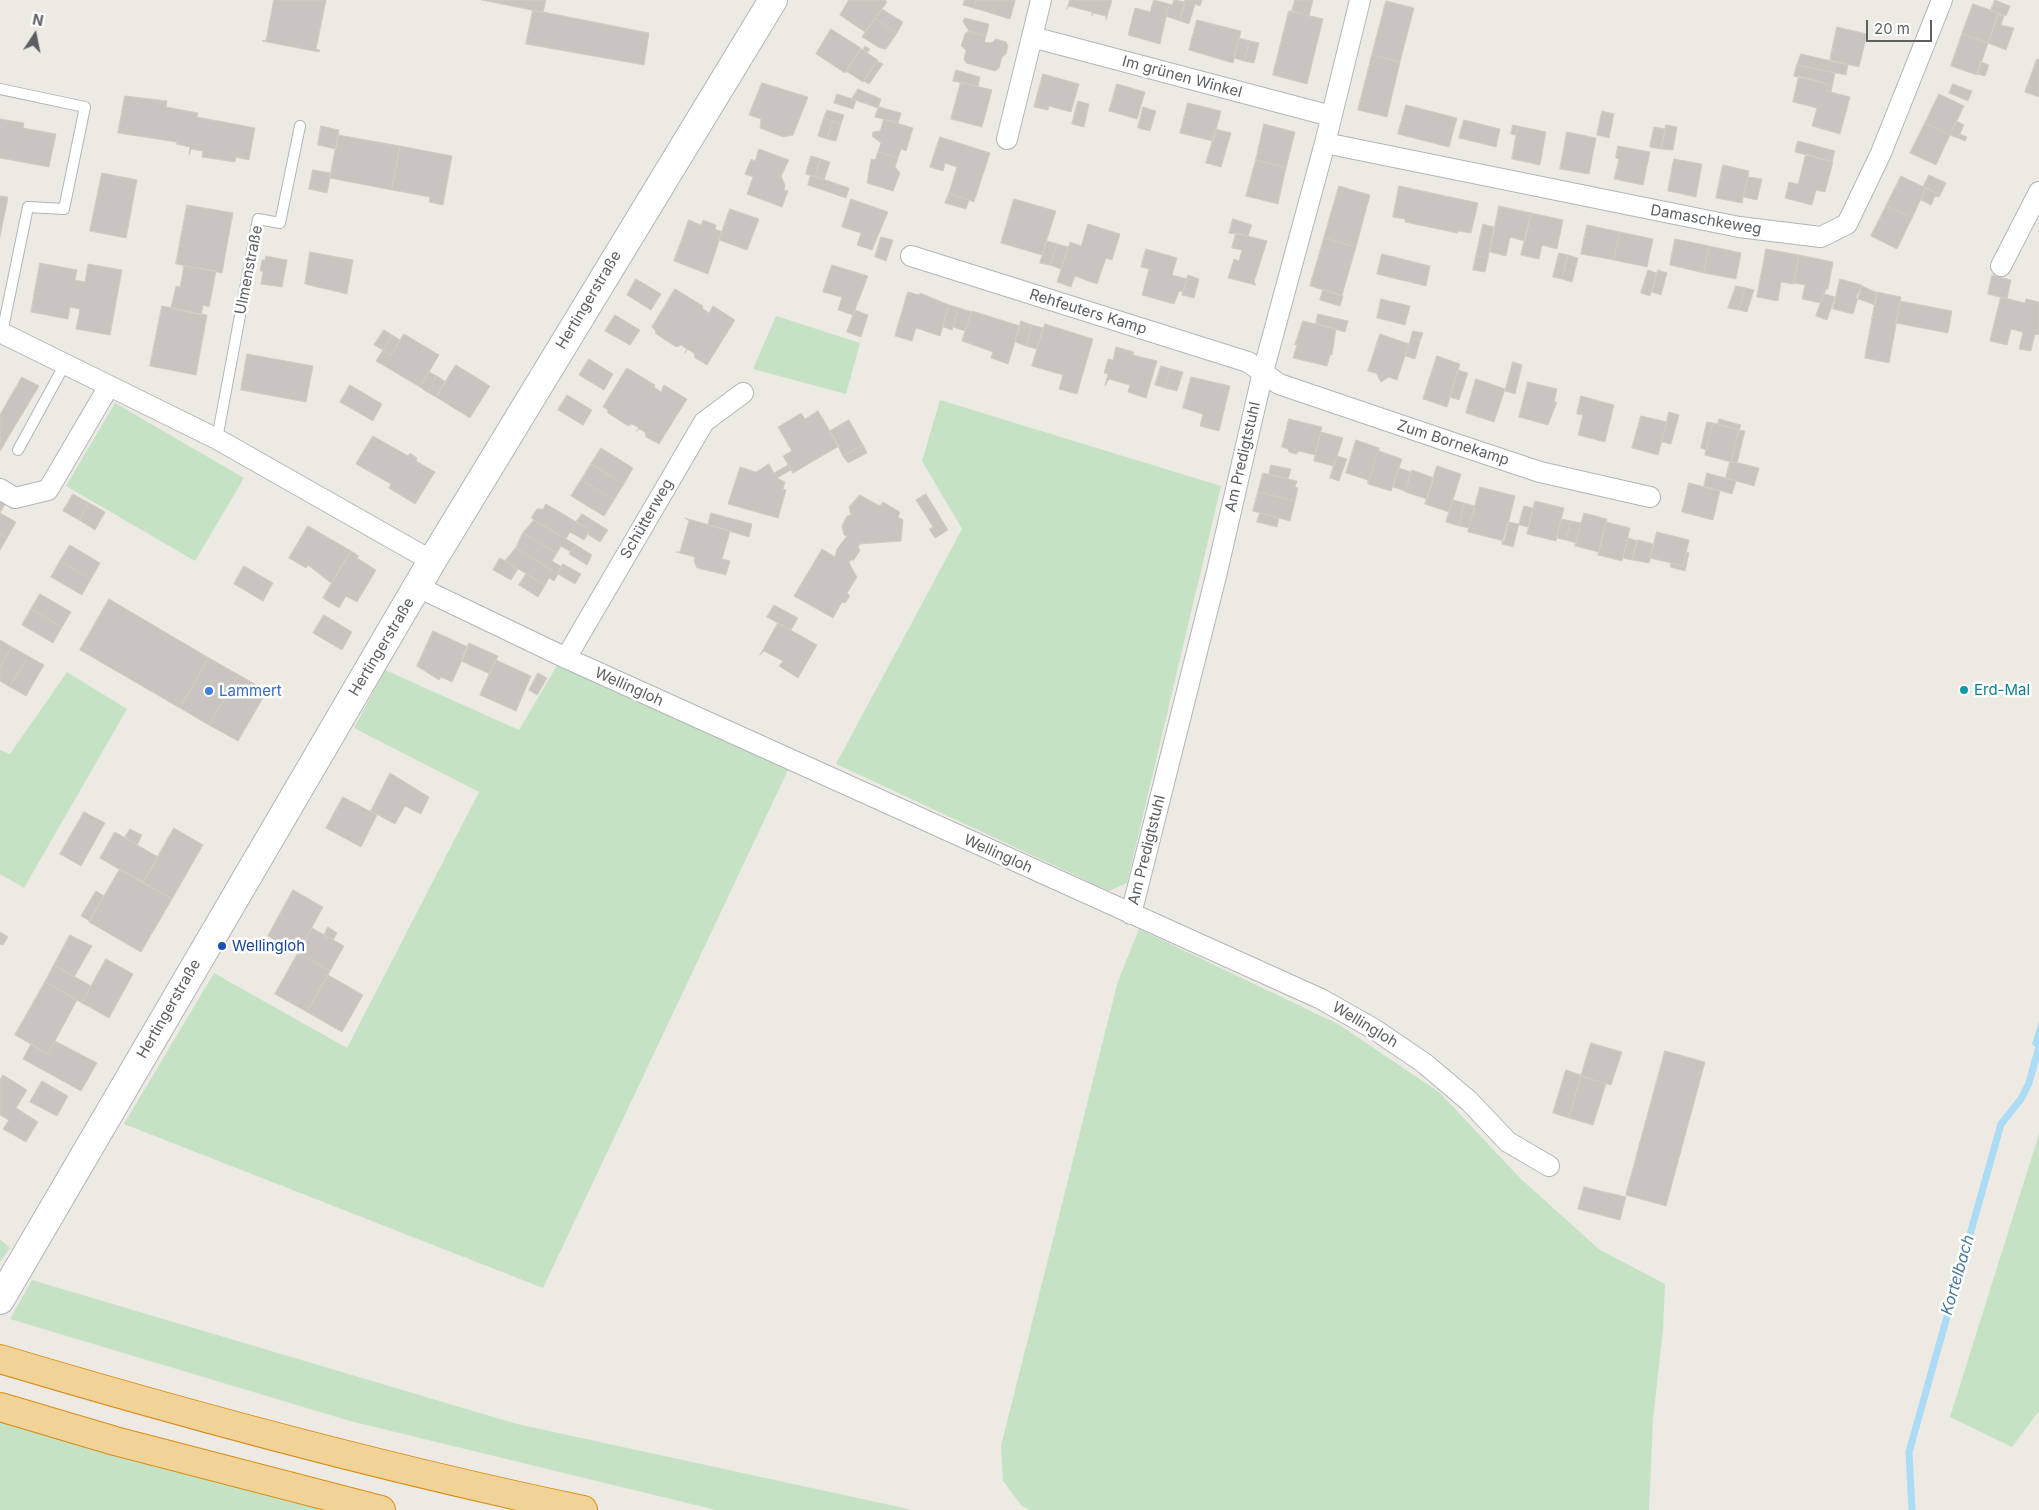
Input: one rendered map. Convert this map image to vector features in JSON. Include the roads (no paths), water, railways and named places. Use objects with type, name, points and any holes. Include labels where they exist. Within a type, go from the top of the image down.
[{"type":"highway","points":[[0,1359],[110,1392],[485,1489],[583,1510]]},
{"type":"highway","points":[[0,1407],[115,1441],[381,1510]]},
{"type":"street","name":"Hertingerstraße","points":[[2,1296],[432,561],[773,0]]},
{"type":"street","points":[[1007,139],[1041,0]]},
{"type":"street","name":"Am Predigtstuhl","points":[[1130,914],[1216,576],[1263,372],[1325,143],[1360,0]]},
{"type":"street","name":"Damaschkeweg","points":[[1325,143],[1730,226],[1821,237],[1847,224],[1881,153],[1942,0]]},
{"type":"street","name":"Im grünen Winkel","points":[[1032,37],[1331,116]]},
{"type":"street","points":[[2001,266],[2039,192]]},
{"type":"street","name":"Rehfeuters Kamp","points":[[911,256],[1248,362],[1263,372]]},
{"type":"street","points":[[1,333],[217,439],[432,561]]},
{"type":"street","name":"Zum Bornekamp","points":[[1263,372],[1279,384],[1531,469],[1650,497]]},
{"type":"street","points":[[0,489],[15,498],[48,490],[109,386]]},
{"type":"street","name":"Schütterweg","points":[[566,658],[704,422],[743,393]]},
{"type":"street","name":"Wellingloh","points":[[418,587],[566,658],[1321,999],[1374,1029],[1424,1063],[1469,1101],[1508,1142],[1550,1166]]},
{"type":"lane","points":[[0,90],[85,107],[64,210],[28,207],[1,333]]},
{"type":"lane","name":"Ulmenstraße","points":[[217,439],[258,219],[280,223],[300,126]]},
{"type":"lane","points":[[18,450],[65,364]]},
{"type":"water","points":[[2039,1022],[2039,1050],[2038,1050],[2032,1044]]},
{"type":"waterway","name":"Kortelbach","points":[[1912,1510],[1909,1452],[2001,1124],[2021,1099],[2029,1083],[2038,1050]]},
{"type":"place","name":"Erd-Mal","points":[[1964,690]]},
{"type":"place","name":"Lammert","points":[[209,691]]},
{"type":"place","name":"Wellingloh","points":[[222,946]]}]
